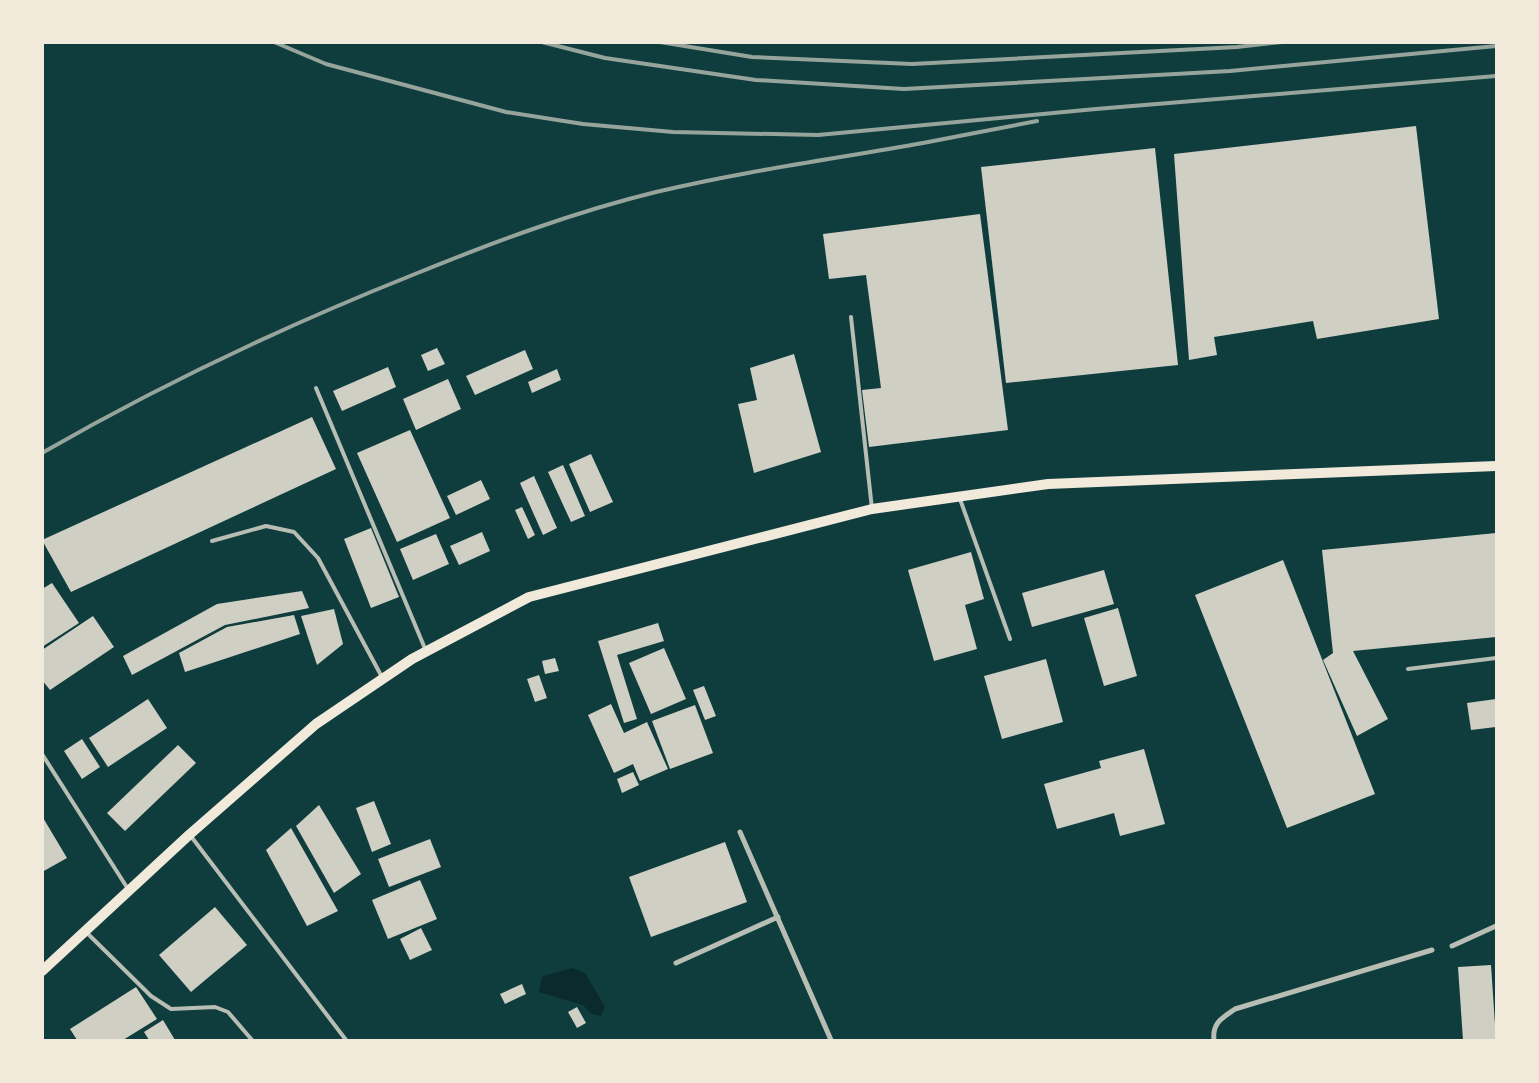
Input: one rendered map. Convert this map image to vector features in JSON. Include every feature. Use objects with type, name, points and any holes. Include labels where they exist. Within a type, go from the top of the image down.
[{"type":"main road","points":[[42,971],[189,835],[316,724],[412,659],[530,596],[872,509],[1048,484],[1496,466]]},
{"type":"street","points":[[740,832],[832,1040]]},
{"type":"street","points":[[676,963],[778,917]]},
{"type":"street","points":[[1452,946],[1496,926]]},
{"type":"street","points":[[1214,1040],[1213,1034],[1219,1020],[1235,1010],[1432,950]]},
{"type":"lane","points":[[851,317],[872,509]]},
{"type":"lane","points":[[316,388],[426,652]]},
{"type":"lane","points":[[959,496],[1010,639]]},
{"type":"lane","points":[[212,541],[266,526],[294,532],[318,558],[383,679]]},
{"type":"lane","points":[[1408,669],[1496,658]]},
{"type":"lane","points":[[42,754],[129,891]]},
{"type":"lane","points":[[189,835],[346,1040]]},
{"type":"lane","points":[[85,932],[151,996],[171,1009],[215,1007],[228,1012],[252,1040]]},
{"type":"water","points":[[573,968],[585,973],[605,1007],[601,1016],[592,1014],[583,1005],[539,992],[542,977]]},
{"type":"building","points":[[1416,126],[1439,319],[1317,339],[1313,321],[1214,337],[1217,355],[1189,360],[1174,154]]},
{"type":"building","points":[[1155,148],[1178,365],[1006,383],[981,167]]},
{"type":"building","points":[[980,214],[1008,430],[869,447],[862,390],[881,388],[866,275],[829,279],[823,234]]},
{"type":"building","points":[[437,348],[445,364],[428,371],[421,355]]},
{"type":"building","points":[[525,350],[533,369],[475,395],[466,376]]},
{"type":"building","points":[[794,354],[821,452],[754,473],[738,404],[757,400],[750,368]]},
{"type":"building","points":[[388,367],[396,387],[342,411],[333,391]]},
{"type":"building","points":[[557,369],[561,380],[532,393],[528,382]]},
{"type":"building","points":[[448,379],[461,409],[416,430],[403,399]]},
{"type":"building","points":[[312,417],[336,469],[71,592],[42,540]]},
{"type":"building","points":[[410,430],[450,518],[397,542],[357,453]]},
{"type":"building","points":[[591,454],[613,502],[590,512],[569,464]]},
{"type":"building","points":[[563,465],[585,516],[571,522],[548,472]]},
{"type":"building","points":[[534,476],[557,528],[543,535],[520,483]]},
{"type":"building","points":[[481,480],[490,499],[456,515],[447,496]]},
{"type":"building","points":[[522,507],[535,535],[528,539],[515,510]]},
{"type":"building","points":[[371,528],[399,597],[371,608],[344,539]]},
{"type":"building","points":[[482,532],[490,551],[459,565],[450,546]]},
{"type":"building","points":[[1496,533],[1496,637],[1353,651],[1388,719],[1357,736],[1323,660],[1333,653],[1322,550]]},
{"type":"building","points":[[436,534],[449,564],[413,580],[400,549]]},
{"type":"building","points":[[971,552],[984,599],[965,605],[977,649],[934,661],[908,570]]},
{"type":"building","points":[[1283,560],[1375,794],[1287,828],[1195,595]]},
{"type":"building","points":[[1104,570],[1114,604],[1032,627],[1022,593]]},
{"type":"building","points":[[52,583],[79,623],[42,647],[42,589]]},
{"type":"building","points":[[302,591],[309,608],[225,625],[132,675],[123,656],[217,604]]},
{"type":"building","points":[[1118,608],[1137,676],[1104,686],[1084,618]]},
{"type":"building","points":[[334,609],[343,644],[317,665],[301,616]]},
{"type":"building","points":[[294,615],[300,634],[185,672],[179,653],[227,627]]},
{"type":"building","points":[[93,616],[114,647],[50,690],[42,680],[42,650]]},
{"type":"building","points":[[658,623],[664,641],[617,655],[637,719],[624,723],[598,641]]},
{"type":"building","points":[[664,648],[686,699],[651,714],[629,663]]},
{"type":"building","points":[[555,658],[559,671],[545,674],[542,661]]},
{"type":"building","points":[[1046,659],[1063,722],[1002,739],[984,676]]},
{"type":"building","points":[[539,675],[547,698],[535,702],[527,679]]},
{"type":"building","points":[[704,686],[716,716],[705,720],[693,690]]},
{"type":"building","points":[[148,699],[167,728],[108,767],[89,738]]},
{"type":"building","points":[[1496,699],[1496,727],[1471,730],[1467,703]]},
{"type":"building","points":[[611,704],[624,733],[647,722],[668,769],[640,781],[633,764],[614,773],[588,715]]},
{"type":"building","points":[[695,705],[713,753],[670,769],[652,721]]},
{"type":"building","points":[[82,739],[100,767],[82,779],[64,751]]},
{"type":"building","points":[[178,745],[196,763],[125,831],[107,813]]},
{"type":"building","points":[[1144,749],[1165,824],[1120,836],[1114,813],[1057,829],[1044,784],[1101,768],[1099,761]]},
{"type":"building","points":[[633,772],[639,785],[622,793],[617,779]]},
{"type":"building","points":[[374,801],[391,844],[372,852],[356,808]]},
{"type":"building","points":[[319,805],[361,874],[334,893],[296,826]]},
{"type":"building","points":[[42,816],[67,858],[42,872]]},
{"type":"building","points":[[291,828],[338,911],[307,926],[266,850]]},
{"type":"building","points":[[430,839],[441,867],[389,887],[378,859]]},
{"type":"building","points":[[725,842],[747,902],[651,937],[629,877]]},
{"type":"building","points":[[420,880],[437,919],[388,939],[372,900]]},
{"type":"building","points":[[215,907],[247,945],[191,992],[159,955]]},
{"type":"building","points":[[421,928],[432,950],[410,960],[400,939]]},
{"type":"building","points":[[1491,965],[1496,1039],[1463,1040],[1458,967]]},
{"type":"building","points":[[522,984],[526,994],[505,1004],[500,994]]},
{"type":"building","points":[[136,987],[157,1019],[123,1040],[77,1040],[70,1029]]},
{"type":"building","points":[[577,1007],[586,1023],[577,1028],[568,1012]]},
{"type":"building","points":[[163,1020],[175,1040],[149,1040],[144,1032]]},
{"type":"railway","points":[[274,42],[326,64],[506,112],[583,124],[673,132],[818,135],[1096,109],[1496,76]]},
{"type":"railway","points":[[542,42],[605,58],[756,80],[904,89],[1230,71],[1496,46]]},
{"type":"railway","points":[[660,42],[752,57],[912,64],[1237,47],[1282,42]]},
{"type":"railway","points":[[42,453],[179,379],[272,335],[445,262],[565,218],[656,192],[756,171],[923,143],[1037,121]]}]
